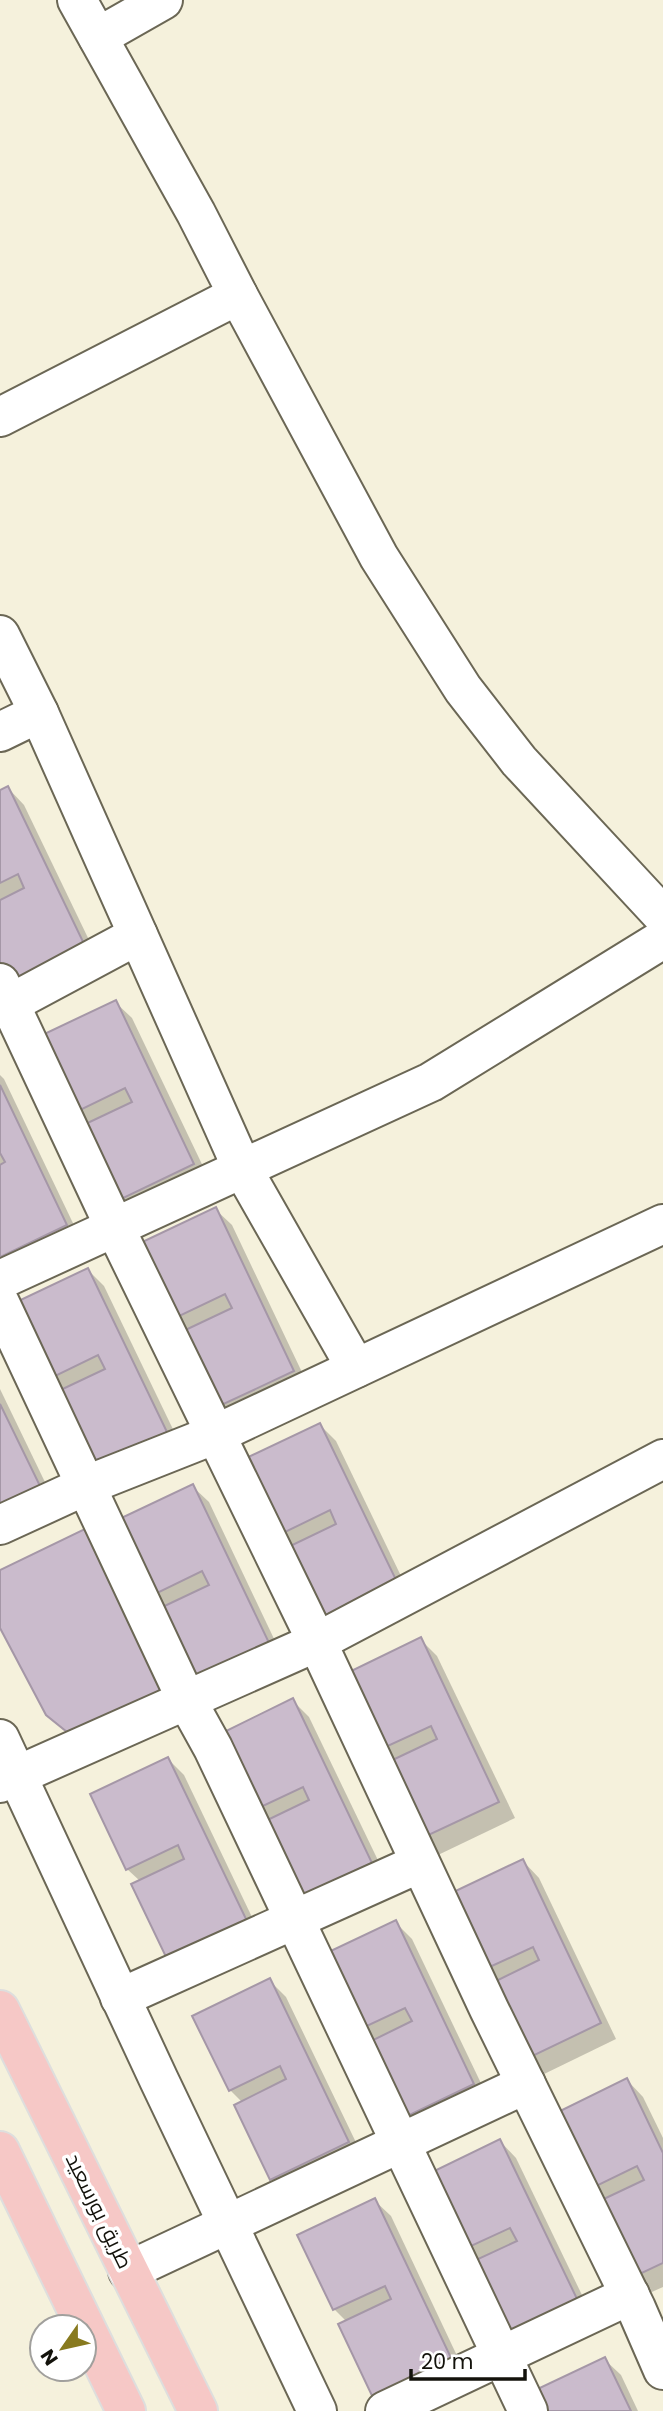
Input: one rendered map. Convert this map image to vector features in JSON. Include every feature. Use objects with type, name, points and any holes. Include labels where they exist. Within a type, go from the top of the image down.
[{"type":"highway","name":"طريق بورسعيد","points":[[0,2010],[198,2411]]},
{"type":"highway","points":[[0,2151],[124,2410]]},
{"type":"street","points":[[77,0],[196,213],[379,557],[463,689],[519,761],[663,916]]},
{"type":"street","points":[[98,37],[163,0]]},
{"type":"street","points":[[0,417],[238,295]]},
{"type":"street","points":[[0,635],[39,713],[242,1168],[356,1368]]},
{"type":"street","points":[[0,732],[39,713]]},
{"type":"street","points":[[138,935],[4,999],[317,1642],[420,1863],[630,2295],[663,2370]]},
{"type":"street","points":[[0,1280],[431,1082],[663,939]]},
{"type":"street","points":[[0,1525],[87,1485],[216,1434],[663,1224]]},
{"type":"street","points":[[0,1303],[187,1701],[213,1748],[528,2411]]},
{"type":"street","points":[[9,1779],[317,1642],[663,1459]]},
{"type":"street","points":[[0,1739],[9,1779],[120,1998],[317,2411]]},
{"type":"street","points":[[120,1998],[420,1863]]},
{"type":"street","points":[[128,2271],[229,2226],[526,2084]]},
{"type":"street","points":[[385,2411],[630,2295]]},
{"type":"building","points":[[8,786],[87,950],[7,988],[0,973],[0,900],[24,888],[18,874],[0,883],[0,790]]},
{"type":"building","points":[[116,1000],[194,1164],[115,1202],[79,1127],[132,1102],[125,1088],[74,1113],[38,1037]]},
{"type":"building","points":[[0,1085],[67,1225],[0,1257],[0,1165],[5,1162],[0,1153]]},
{"type":"building","points":[[216,1207],[294,1371],[215,1408],[179,1333],[232,1308],[225,1294],[173,1319],[138,1244]]},
{"type":"building","points":[[88,1268],[167,1432],[88,1469],[52,1394],[105,1369],[98,1355],[47,1380],[10,1305]]},
{"type":"building","points":[[0,1404],[42,1490],[0,1510]]},
{"type":"building","points":[[320,1423],[399,1586],[320,1624],[284,1549],[336,1524],[330,1510],[279,1535],[242,1460]]},
{"type":"building","points":[[193,1484],[271,1647],[192,1685],[156,1610],[209,1585],[202,1571],[151,1596],[115,1521]]},
{"type":"building","points":[[91,1526],[169,1689],[72,1736],[46,1715],[0,1628],[0,1570]]},
{"type":"building","points":[[421,1637],[499,1802],[420,1839],[384,1764],[437,1739],[431,1726],[379,1750],[343,1675]]},
{"type":"building","points":[[293,1698],[372,1863],[293,1900],[257,1825],[309,1800],[303,1787],[252,1811],[216,1736]]},
{"type":"building","points":[[168,1757],[247,1921],[167,1959],[131,1884],[184,1859],[178,1845],[126,1870],[90,1794]]},
{"type":"building","points":[[523,1859],[601,2023],[522,2061],[486,1986],[539,1960],[533,1947],[481,1971],[445,1896]]},
{"type":"building","points":[[396,1920],[474,2084],[395,2122],[359,2047],[412,2021],[405,2008],[354,2032],[318,1957]]},
{"type":"building","points":[[270,1978],[349,2142],[270,2180],[234,2105],[286,2079],[280,2066],[229,2091],[192,2016]]},
{"type":"building","points":[[627,2078],[663,2153],[663,2263],[627,2280],[591,2205],[644,2180],[637,2166],[586,2191],[550,2116]]},
{"type":"building","points":[[500,2139],[579,2303],[500,2341],[463,2266],[517,2241],[510,2228],[458,2252],[422,2177]]},
{"type":"building","points":[[375,2198],[453,2362],[374,2400],[338,2324],[391,2299],[385,2286],[333,2310],[297,2235]]},
{"type":"building","points":[[605,2357],[631,2411],[535,2411],[527,2394]]}]
